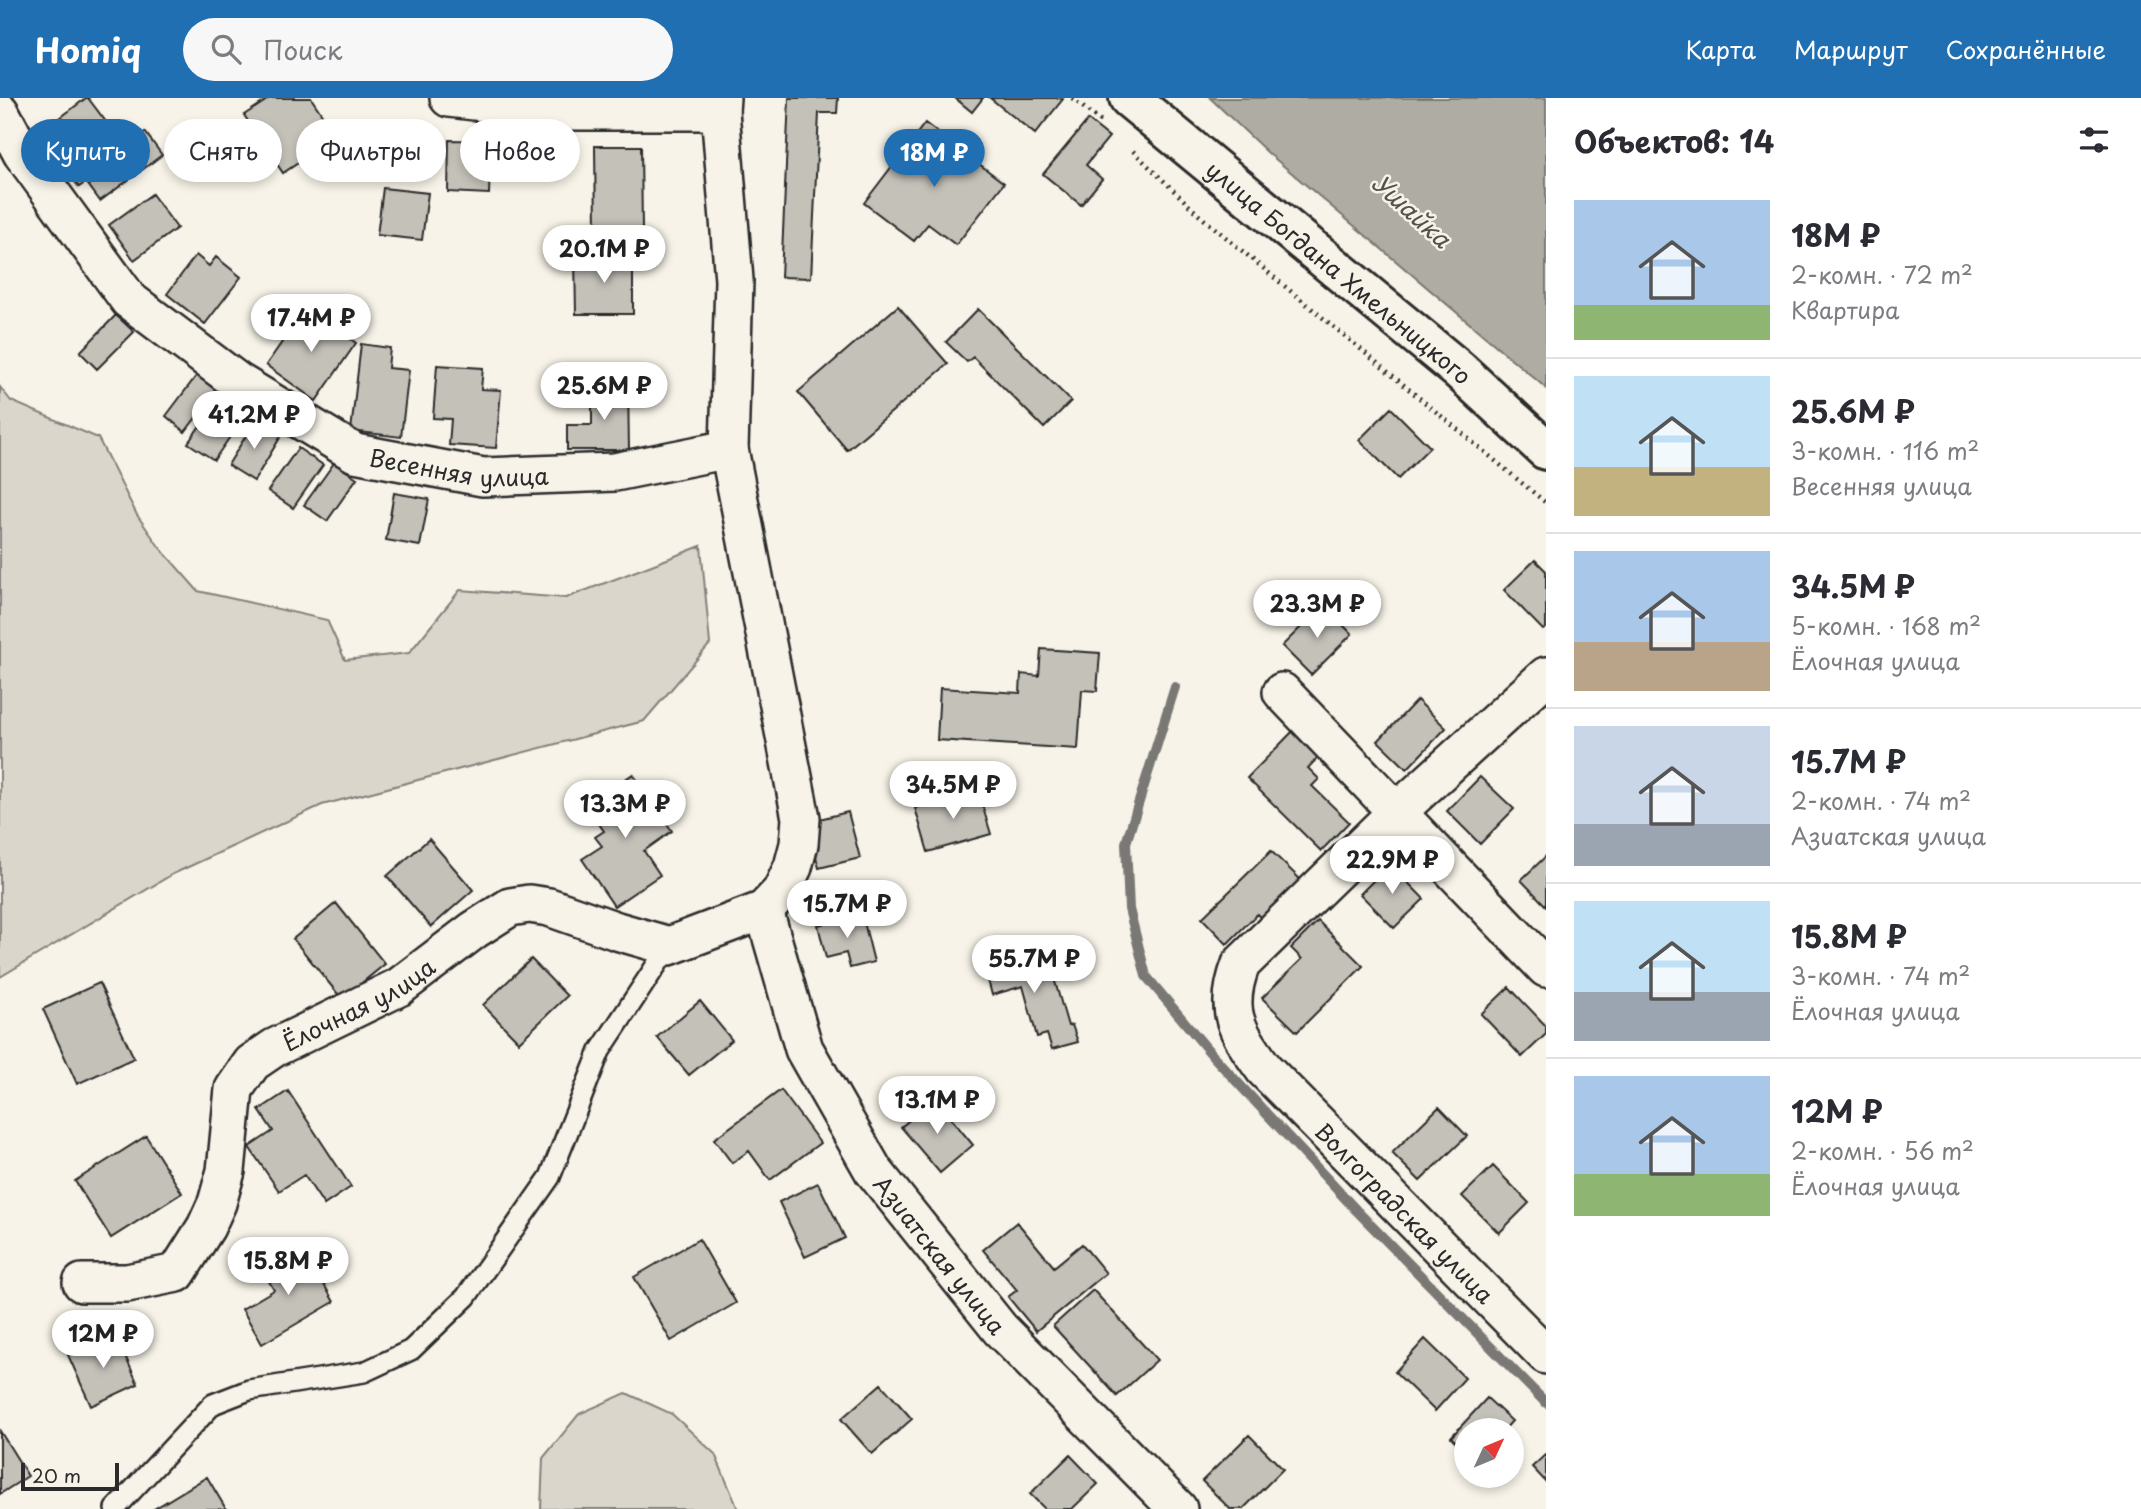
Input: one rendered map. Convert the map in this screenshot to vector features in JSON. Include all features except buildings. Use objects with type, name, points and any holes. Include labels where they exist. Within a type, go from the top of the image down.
[{"type":"street","points":[[449,98],[561,111],[720,105],[734,280],[729,449],[801,818],[799,844],[793,867],[780,892],[764,911],[669,946]]},
{"type":"street","name":"Весенняя улица","points":[[0,112],[22,153],[129,300],[238,382],[355,453],[483,477],[615,472],[729,449]]},
{"type":"street","name":"улица Богдана Хмельницкого","points":[[1118,113],[1459,370],[1546,450]]},
{"type":"street","name":"Волгоградская улица","points":[[1546,676],[1397,812],[1241,964],[1234,983],[1231,1005],[1244,1041],[1264,1069],[1546,1355]]},
{"type":"street","points":[[1282,692],[1546,968]]},
{"type":"street","name":"Ёлочная улица","points":[[82,1283],[127,1283],[177,1273],[206,1227],[217,1203],[226,1171],[234,1089],[252,1063],[274,1048],[399,988],[474,930],[510,907],[529,904],[549,907],[669,946]]},
{"type":"street","name":"Азиатская улица","points":[[764,911],[804,1049],[873,1170],[1000,1329],[1178,1509]]},
{"type":"lane","points":[[115,1509],[213,1404],[249,1390],[364,1371],[411,1350],[466,1297],[550,1177],[600,1051],[669,946]]},
{"type":"path","points":[[1072,98],[1118,113]]},
{"type":"path","points":[[1126,145],[1199,215],[1546,503]]},
{"type":"shaded area","points":[[0,387],[11,401],[98,438],[137,515],[160,548],[198,591],[327,620],[345,660],[409,653],[460,590],[566,598],[701,546],[710,644],[644,721],[322,805],[173,874],[0,977]]},
{"type":"shaded area","points":[[626,1393],[672,1414],[715,1454],[738,1509],[541,1509],[543,1458],[579,1414]]},
{"type":"water","name":"Ушайка","points":[[1210,98],[1546,98],[1546,388],[1267,152]]},
{"type":"waterway","points":[[1175,687],[1126,843],[1129,909],[1146,976],[1213,1056],[1356,1210],[1546,1403]]}]
